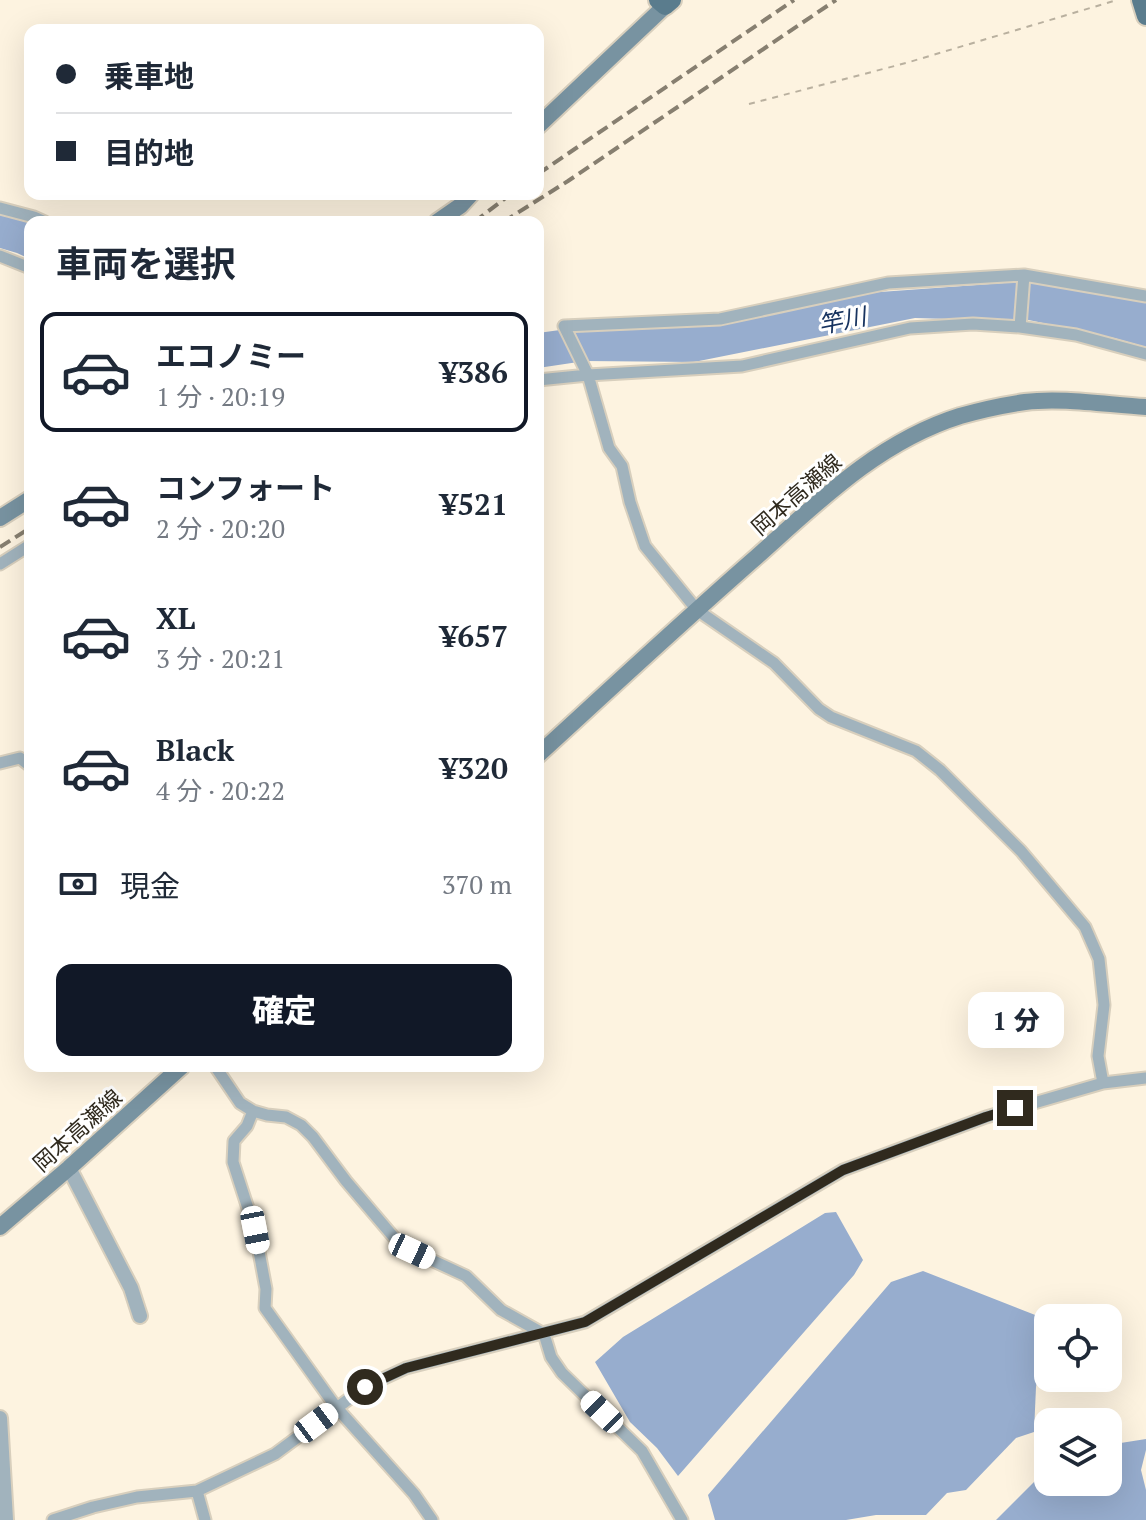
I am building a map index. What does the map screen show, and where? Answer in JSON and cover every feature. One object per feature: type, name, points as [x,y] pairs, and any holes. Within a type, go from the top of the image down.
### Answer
[{"type":"main road","points":[[1141,0],[1146,16]]},
{"type":"main road","points":[[544,120],[665,2]]},
{"type":"main road","points":[[446,216],[466,200]]},
{"type":"main road","name":"岡本高瀬線","points":[[544,750],[859,468],[892,446],[961,416],[1027,402],[1146,407]]},
{"type":"main road","points":[[0,518],[24,503]]},
{"type":"main road","name":"岡本高瀬線","points":[[0,1227],[175,1072]]},
{"type":"street","points":[[0,208],[30,216]]},
{"type":"street","points":[[0,256],[24,266]]},
{"type":"street","points":[[1103,1083],[1098,1056],[1104,1005],[1099,959],[1085,927],[1021,851],[940,770],[916,751],[831,717],[819,709],[774,663],[697,610],[645,546],[622,466],[609,448],[586,371],[564,326],[720,319],[888,283],[1024,277],[1146,296]]},
{"type":"street","points":[[1020,325],[1024,277]]},
{"type":"street","points":[[544,379],[586,371],[742,366],[910,328],[973,324],[1020,325],[1076,335],[1146,354]]},
{"type":"street","points":[[0,564],[24,549]]},
{"type":"street","points":[[0,763],[20,758],[24,761]]},
{"type":"street","points":[[219,1072],[240,1103],[253,1111],[286,1117],[301,1125],[397,1241],[466,1276],[501,1310],[544,1334],[551,1357],[562,1373],[642,1451],[682,1520]]},
{"type":"street","points":[[53,1520],[137,1497],[197,1491],[275,1454],[365,1387],[406,1368],[585,1322],[843,1170],[986,1117],[1103,1083],[1146,1078]]},
{"type":"street","points":[[253,1111],[247,1126],[234,1141],[233,1162],[255,1230],[266,1289],[265,1308],[336,1407],[414,1494],[432,1520]]},
{"type":"street","points":[[69,1168],[131,1288],[140,1316]]},
{"type":"street","points":[[0,1418],[6,1520]]},
{"type":"street","points":[[197,1491],[205,1520]]},
{"type":"path","points":[[749,104],[906,63],[1117,0]]},
{"type":"water","points":[[0,215],[24,221],[24,256],[0,248]]},
{"type":"water","name":"竿川","points":[[1030,281],[1146,301],[1146,347],[1024,319],[915,318],[694,362],[585,361],[544,367],[544,332],[723,324],[866,293]]},
{"type":"water","points":[[836,1212],[863,1260],[854,1275],[678,1476],[657,1448],[630,1422],[595,1362],[623,1337],[825,1213]]},
{"type":"water","points":[[923,1271],[1034,1315],[1034,1432],[1016,1438],[966,1490],[947,1493],[926,1515],[876,1515],[846,1520],[715,1520],[708,1495],[891,1282]]},
{"type":"water","points":[[1146,1439],[1141,1470],[1146,1490],[1146,1520],[996,1520],[1034,1482],[1034,1496],[1122,1496],[1122,1443]]},
{"type":"railway","points":[[544,170],[794,0]]},
{"type":"railway","points":[[544,196],[836,0]]},
{"type":"railway","points":[[482,216],[503,200]]},
{"type":"railway","points":[[513,216],[538,200]]},
{"type":"railway","points":[[0,547],[24,532]]},
{"type":"route","points":[[365,1387],[406,1368],[585,1322],[843,1170],[1015,1108]]}]
